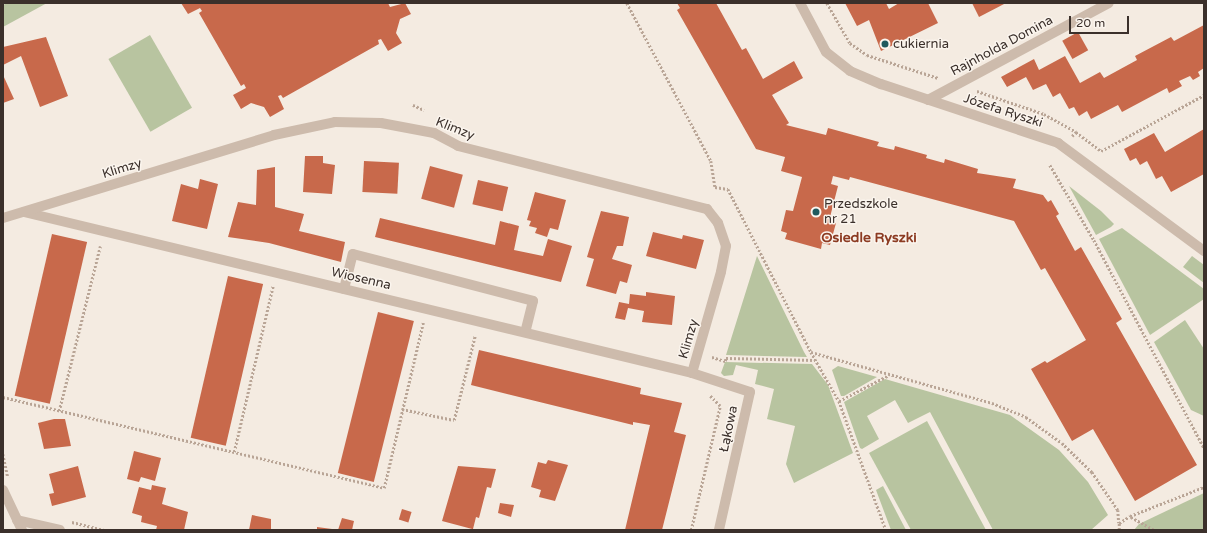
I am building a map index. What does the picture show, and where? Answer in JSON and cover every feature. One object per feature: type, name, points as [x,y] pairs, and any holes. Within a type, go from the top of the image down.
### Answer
[{"type":"street","name":"Józefa Ryszki","points":[[800,3],[826,52],[838,63],[861,76],[1049,140],[1063,147],[1204,251]]},
{"type":"street","name":"Rajnholda Domina","points":[[928,100],[1109,3]]},
{"type":"street","name":"Klimzy","points":[[3,218],[274,135],[335,122],[381,123],[434,133],[465,148],[707,209],[718,223],[726,246],[722,272],[692,373]]},
{"type":"street","name":"Wiosenna","points":[[24,212],[692,373]]},
{"type":"street","points":[[344,289],[353,254],[533,301],[525,332]]},
{"type":"street","name":"Łąkowa","points":[[692,373],[750,392],[720,530]]},
{"type":"street","points":[[6,486],[17,520],[22,530]]},
{"type":"street","points":[[17,520],[60,530]]},
{"type":"path","points":[[627,3],[711,161],[715,186],[728,189],[815,360],[839,401],[886,530]]},
{"type":"path","points":[[1063,147],[1076,132],[1101,151],[1204,95]]},
{"type":"path","points":[[413,105],[424,110]]},
{"type":"path","points":[[1050,165],[1105,260],[1204,448]]},
{"type":"path","points":[[58,411],[102,239]]},
{"type":"path","points":[[234,452],[274,282]]},
{"type":"path","points":[[3,397],[384,488],[424,318]]},
{"type":"path","points":[[402,409],[454,420],[476,331]]},
{"type":"path","points":[[811,352],[992,404],[1026,417],[1062,443],[1092,472],[1118,510],[1119,530]]},
{"type":"path","points":[[698,353],[725,361],[726,358],[815,360]]},
{"type":"path","points":[[839,401],[889,374]]},
{"type":"path","points":[[691,530],[720,406],[705,391]]},
{"type":"path","points":[[3,454],[6,486]]},
{"type":"path","points":[[1119,523],[1130,516],[1204,487]]},
{"type":"path","points":[[1130,516],[1154,530]]},
{"type":"path","points":[[69,521],[105,530]]},
{"type":"green space","points":[[7,3],[47,3],[3,27],[3,5]]},
{"type":"green space","points":[[150,35],[192,108],[150,132],[108,59]]},
{"type":"green space","points":[[1069,186],[1101,211],[1114,224],[1096,235]]},
{"type":"green space","points":[[1122,228],[1204,289],[1204,299],[1150,335],[1099,239]]},
{"type":"green space","points":[[757,256],[804,352],[807,357],[726,355]]},
{"type":"green space","points":[[1192,256],[1204,265],[1204,283],[1183,267]]},
{"type":"green space","points":[[1185,320],[1204,349],[1204,416],[1191,410],[1154,342]]},
{"type":"green space","points":[[725,362],[812,364],[828,385],[853,453],[794,483],[786,464],[795,426],[767,419],[774,389],[755,384],[758,370],[736,365],[733,375],[724,376],[721,373]]},
{"type":"green space","points":[[838,366],[877,377],[844,396],[841,396],[832,370]]},
{"type":"green space","points":[[885,379],[1010,415],[1059,450],[1088,482],[1108,515],[1091,530],[993,530],[930,412],[908,423],[895,400],[867,416],[879,439],[862,449],[860,448],[844,402]]},
{"type":"green space","points":[[927,421],[986,530],[911,530],[869,453]]},
{"type":"green space","points":[[883,486],[906,530],[891,530],[876,490]]},
{"type":"green space","points":[[1204,493],[1204,530],[1134,530],[1139,524]]},
{"type":"building","points":[[181,3],[388,3],[390,7],[405,3],[411,14],[400,19],[396,33],[402,43],[388,51],[381,39],[378,40],[379,44],[283,98],[281,95],[278,96],[284,109],[270,117],[264,107],[251,103],[241,109],[233,95],[246,88],[244,84],[241,86],[199,13],[202,11],[200,8],[188,14]]},
{"type":"building","points":[[677,3],[716,3],[742,50],[746,48],[763,79],[794,61],[803,78],[772,95],[789,123],[786,125],[826,135],[828,128],[879,142],[877,146],[894,150],[895,146],[927,155],[926,158],[944,163],[945,159],[978,169],[977,173],[1016,179],[1013,188],[1043,195],[1048,202],[1051,200],[1059,214],[1056,216],[1075,251],[1081,247],[1122,319],[1116,323],[1197,465],[1135,501],[1093,429],[1072,441],[1031,369],[1045,361],[1047,363],[1086,340],[1045,268],[1041,270],[1014,221],[850,177],[849,180],[833,176],[831,184],[838,186],[829,221],[836,223],[830,245],[822,243],[821,249],[785,239],[787,233],[781,231],[786,210],[793,211],[802,177],[781,171],[785,157],[756,149],[677,10],[680,8]]},
{"type":"building","points":[[845,3],[886,3],[889,9],[899,3],[928,3],[938,23],[881,51],[869,20],[857,26]]},
{"type":"building","points":[[972,3],[1006,3],[979,17]]},
{"type":"building","points":[[1204,25],[1204,68],[1198,72],[1200,76],[1193,80],[1190,76],[1179,81],[1182,86],[1169,93],[1167,88],[1122,112],[1118,105],[1091,119],[1087,111],[1079,116],[1074,107],[1069,109],[1060,93],[1053,97],[1046,84],[1033,90],[1026,77],[1007,87],[1001,77],[1034,59],[1039,70],[1065,56],[1080,83],[1100,72],[1104,78],[1137,60],[1135,56],[1171,37],[1174,41]]},
{"type":"building","points":[[1078,32],[1088,50],[1072,59],[1062,41]]},
{"type":"building","points":[[46,37],[68,96],[40,107],[21,56],[3,65],[3,47]]},
{"type":"building","points":[[3,75],[14,99],[3,103]]},
{"type":"building","points":[[1204,129],[1204,174],[1171,192],[1162,176],[1156,179],[1147,161],[1140,165],[1136,158],[1130,161],[1124,149],[1154,133],[1165,152]]},
{"type":"building","points":[[305,156],[323,156],[323,163],[335,165],[332,194],[303,192]]},
{"type":"building","points":[[364,161],[399,163],[397,194],[362,192]]},
{"type":"building","points":[[430,166],[463,175],[454,208],[421,199]]},
{"type":"building","points":[[275,167],[275,207],[304,214],[299,231],[345,242],[341,262],[269,243],[228,237],[238,202],[256,205],[257,170]]},
{"type":"building","points":[[200,179],[218,184],[207,229],[172,221],[181,184],[198,189]]},
{"type":"building","points":[[478,180],[508,187],[503,211],[472,204]]},
{"type":"building","points":[[535,192],[566,200],[558,230],[550,228],[547,237],[535,233],[537,228],[529,226],[531,221],[527,220]]},
{"type":"building","points":[[601,211],[629,217],[623,246],[617,246],[612,259],[632,265],[627,283],[620,281],[616,294],[586,286],[594,259],[587,257]]},
{"type":"building","points":[[380,218],[495,245],[500,221],[519,226],[514,250],[543,256],[548,239],[572,246],[561,282],[375,237]]},
{"type":"building","points":[[653,232],[682,239],[683,235],[704,240],[696,269],[646,256]]},
{"type":"building","points":[[52,234],[87,242],[50,404],[15,396]]},
{"type":"building","points":[[228,276],[263,284],[226,446],[191,438]]},
{"type":"building","points":[[646,292],[675,296],[672,325],[642,322],[644,311],[628,308],[625,320],[615,318],[619,302],[629,304],[630,294],[646,296]]},
{"type":"building","points":[[378,312],[414,321],[374,482],[338,473]]},
{"type":"building","points":[[479,350],[641,388],[640,394],[682,403],[674,432],[686,435],[662,530],[625,530],[650,425],[633,422],[633,425],[471,385]]},
{"type":"building","points":[[54,419],[65,419],[71,446],[44,449],[38,423]]},
{"type":"building","points":[[134,451],[161,458],[155,481],[141,477],[139,482],[127,479]]},
{"type":"building","points":[[548,460],[568,465],[555,501],[539,497],[541,490],[531,487],[538,462],[546,464]]},
{"type":"building","points":[[78,466],[86,497],[52,506],[49,494],[54,493],[49,474]]},
{"type":"building","points":[[458,466],[496,469],[491,488],[487,487],[479,518],[476,517],[473,529],[476,530],[442,521]]},
{"type":"building","points":[[152,485],[166,488],[162,504],[188,512],[184,530],[156,530],[157,526],[141,522],[142,516],[132,513],[139,487],[151,490]]},
{"type":"building","points":[[500,503],[514,505],[511,517],[498,513]]},
{"type":"building","points":[[402,509],[412,512],[408,522],[399,520]]},
{"type":"building","points":[[252,515],[271,519],[271,530],[249,530]]},
{"type":"building","points":[[342,518],[354,521],[352,530],[338,530]]},
{"type":"building","points":[[317,527],[332,529],[332,530],[317,530]]},
{"type":"place","name":"cukiernia","points":[[885,44]]},
{"type":"place","name":"Przedszkole nr 21","points":[[816,212]]},
{"type":"district","name":"Osiedle Ryszki","points":[[869,238]]}]
